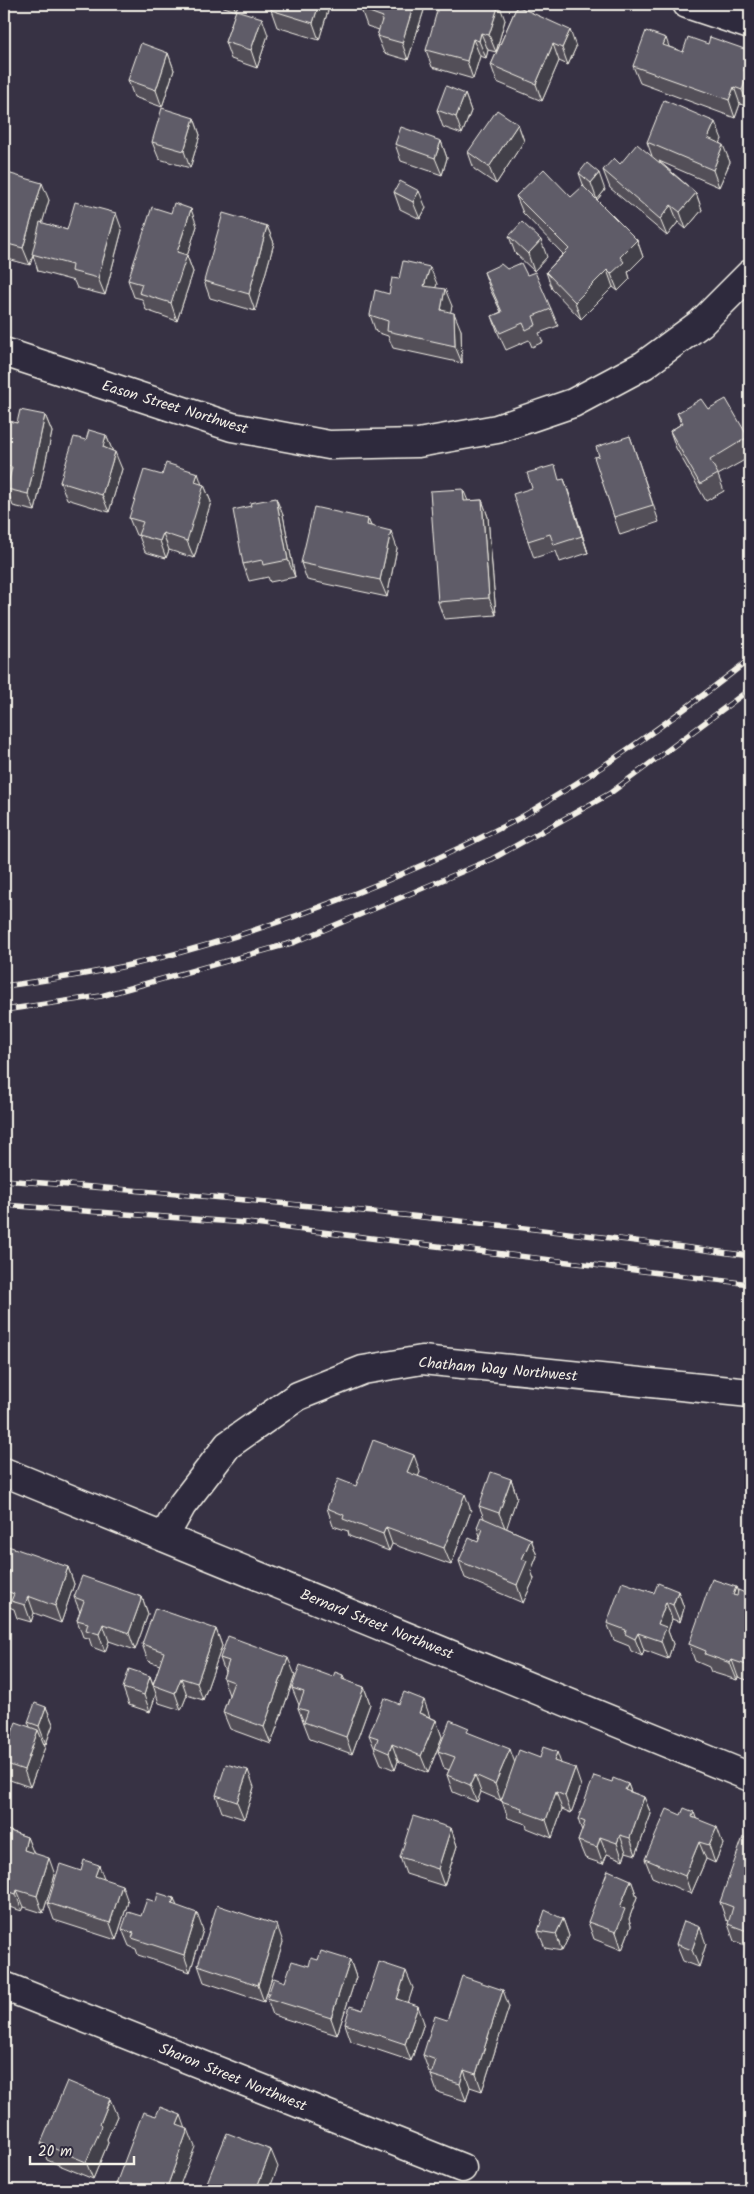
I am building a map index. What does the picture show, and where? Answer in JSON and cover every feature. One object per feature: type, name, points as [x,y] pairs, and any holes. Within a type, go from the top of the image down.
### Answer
[{"type":"street","points":[[687,4],[718,9],[750,25]]},
{"type":"street","name":"Eason Street Northwest","points":[[4,352],[232,427],[329,445],[418,443],[497,429],[573,403],[644,365],[701,323],[750,274]]},
{"type":"street","name":"Chatham Way Northwest","points":[[164,1538],[182,1505],[228,1445],[298,1396],[363,1370],[422,1360],[750,1393]]},
{"type":"street","name":"Bernard Street Northwest","points":[[4,1472],[750,1777]]},
{"type":"street","name":"Sharon Street Northwest","points":[[4,1986],[462,2168]]},
{"type":"building","points":[[273,4],[319,4],[313,23],[271,10]]},
{"type":"building","points":[[362,4],[414,4],[402,43],[377,36],[383,17],[361,9]]},
{"type":"building","points":[[439,4],[499,4],[489,35],[481,33],[479,41],[473,39],[467,61],[426,50]]},
{"type":"building","points":[[517,6],[570,30],[562,48],[553,44],[536,84],[491,65]]},
{"type":"building","points":[[236,10],[262,18],[251,50],[225,42]]},
{"type":"building","points":[[646,31],[666,38],[663,45],[683,52],[688,37],[708,44],[710,37],[750,51],[744,71],[749,72],[742,90],[734,87],[729,100],[633,66]]},
{"type":"building","points":[[141,43],[168,53],[156,90],[128,80]]},
{"type":"building","points":[[446,86],[465,94],[456,117],[437,110]]},
{"type":"building","points":[[664,100],[715,122],[708,138],[723,145],[713,170],[647,142]]},
{"type":"building","points":[[162,108],[194,118],[184,151],[152,142]]},
{"type":"building","points":[[497,110],[518,124],[489,167],[468,152]]},
{"type":"building","points":[[401,127],[441,141],[435,158],[395,144]]},
{"type":"building","points":[[637,144],[696,193],[680,212],[671,205],[660,219],[603,170],[614,158],[620,164]]},
{"type":"building","points":[[587,163],[599,173],[591,183],[579,173]]},
{"type":"building","points":[[544,169],[571,197],[583,186],[637,240],[620,257],[624,262],[611,274],[607,270],[575,302],[546,272],[569,249],[516,196]]},
{"type":"building","points":[[4,172],[42,183],[23,248],[4,243]]},
{"type":"building","points":[[400,181],[419,191],[413,202],[394,192]]},
{"type":"building","points":[[75,202],[116,213],[98,278],[71,271],[72,265],[32,254],[40,222],[67,230]]},
{"type":"building","points":[[174,203],[191,209],[177,252],[187,255],[171,303],[139,293],[142,284],[128,280],[152,207],[171,213]]},
{"type":"building","points":[[223,213],[267,226],[249,294],[204,281]]},
{"type":"building","points":[[522,222],[541,240],[528,254],[509,236]]},
{"type":"building","points":[[403,261],[430,267],[424,286],[445,289],[441,310],[454,313],[455,346],[387,331],[388,321],[370,315],[375,290],[389,294],[392,278],[399,279]]},
{"type":"building","points":[[521,263],[527,275],[535,272],[551,309],[533,316],[536,325],[526,330],[523,323],[500,333],[492,316],[502,312],[484,272],[501,264],[507,269]]},
{"type":"building","points":[[701,399],[708,409],[726,399],[748,437],[710,460],[718,474],[700,484],[670,431],[683,423],[677,413]]},
{"type":"building","points":[[20,410],[45,415],[28,494],[7,489],[12,467],[4,465],[4,420],[17,423]]},
{"type":"building","points":[[89,430],[106,435],[103,447],[115,452],[102,495],[60,482],[74,437],[86,440]]},
{"type":"building","points":[[630,436],[653,505],[614,517],[594,457],[599,456],[596,447]]},
{"type":"building","points":[[166,463],[198,473],[195,482],[204,485],[187,541],[163,533],[160,541],[138,535],[143,522],[129,518],[144,470],[162,475]]},
{"type":"building","points":[[555,465],[559,480],[564,479],[582,536],[554,545],[550,534],[528,541],[513,494],[532,488],[527,473]]},
{"type":"building","points":[[463,489],[464,501],[482,500],[489,598],[438,602],[430,491]]},
{"type":"building","points":[[276,498],[288,560],[263,565],[262,560],[243,564],[233,510],[251,506],[250,503]]},
{"type":"building","points":[[314,507],[368,519],[367,525],[391,531],[380,580],[301,563]]},
{"type":"building","points":[[373,1440],[414,1455],[407,1472],[465,1494],[444,1548],[386,1527],[383,1534],[343,1519],[344,1515],[327,1508],[338,1479],[356,1486]]},
{"type":"building","points":[[491,1472],[511,1479],[499,1513],[479,1506]]},
{"type":"building","points":[[481,1517],[531,1539],[522,1559],[527,1561],[517,1585],[459,1561],[469,1538],[478,1542],[483,1529],[477,1527]]},
{"type":"building","points":[[8,1546],[68,1567],[55,1606],[28,1596],[25,1605],[11,1601],[14,1594],[4,1590],[10,1571],[4,1569],[4,1558]]},
{"type":"building","points":[[82,1576],[142,1597],[129,1633],[103,1624],[99,1634],[86,1630],[88,1623],[77,1620],[84,1601],[74,1597]]},
{"type":"building","points":[[712,1579],[736,1587],[733,1595],[737,1596],[738,1590],[750,1595],[749,1666],[732,1660],[730,1663],[705,1654],[706,1651],[689,1644]]},
{"type":"building","points":[[622,1582],[654,1593],[658,1583],[678,1591],[673,1605],[666,1602],[658,1624],[666,1627],[661,1641],[638,1633],[635,1639],[625,1634],[626,1630],[607,1623]]},
{"type":"building","points":[[155,1608],[216,1629],[197,1683],[181,1678],[175,1693],[153,1685],[164,1652],[142,1644]]},
{"type":"building","points":[[228,1636],[288,1658],[264,1727],[223,1712],[234,1682],[223,1678],[229,1661],[220,1658]]},
{"type":"building","points":[[300,1665],[333,1677],[335,1672],[343,1675],[342,1679],[364,1687],[346,1737],[304,1722],[308,1711],[298,1708],[304,1692],[292,1688]]},
{"type":"building","points":[[129,1669],[150,1676],[144,1695],[123,1688]]},
{"type":"building","points":[[404,1692],[424,1700],[419,1713],[436,1720],[421,1756],[392,1744],[389,1753],[375,1747],[378,1738],[369,1735],[384,1698],[399,1704]]},
{"type":"building","points":[[35,1703],[46,1707],[39,1726],[28,1722]]},
{"type":"building","points":[[450,1720],[469,1728],[467,1732],[510,1749],[495,1784],[475,1775],[470,1785],[447,1775],[455,1757],[438,1751]]},
{"type":"building","points":[[16,1722],[38,1730],[24,1770],[4,1763],[4,1754]]},
{"type":"building","points":[[543,1747],[557,1752],[554,1761],[575,1768],[565,1796],[556,1792],[546,1820],[521,1811],[522,1808],[501,1801],[519,1750],[540,1758]]},
{"type":"building","points":[[226,1764],[248,1770],[237,1802],[216,1795]]},
{"type":"building","points":[[594,1776],[612,1782],[613,1778],[628,1784],[625,1790],[644,1797],[630,1838],[620,1835],[617,1843],[600,1837],[597,1847],[578,1841],[585,1822],[578,1819]]},
{"type":"building","points":[[684,1808],[694,1812],[692,1817],[717,1827],[709,1845],[699,1842],[685,1876],[645,1859],[667,1809],[681,1815]]},
{"type":"building","points":[[413,1816],[451,1828],[438,1869],[400,1857]]},
{"type":"building","points":[[4,1829],[27,1837],[24,1850],[49,1858],[37,1896],[17,1890],[16,1894],[4,1890]]},
{"type":"building","points":[[743,1837],[750,1840],[750,1922],[747,1931],[728,1924],[733,1907],[720,1902]]},
{"type":"building","points":[[84,1860],[99,1865],[95,1876],[122,1885],[110,1923],[48,1903],[60,1864],[81,1871]]},
{"type":"building","points":[[608,1870],[631,1880],[620,1907],[625,1909],[616,1932],[588,1922]]},
{"type":"building","points":[[158,1893],[174,1898],[172,1904],[197,1913],[184,1955],[132,1938],[134,1933],[122,1929],[128,1912],[141,1916],[147,1899],[156,1902]]},
{"type":"building","points":[[217,1905],[277,1925],[258,1985],[198,1965]]},
{"type":"building","points":[[545,1910],[563,1919],[556,1934],[538,1931]]},
{"type":"building","points":[[684,1921],[700,1927],[692,1950],[676,1944]]},
{"type":"building","points":[[321,1951],[350,1960],[331,2018],[267,1998],[274,1978],[285,1982],[292,1961],[309,1966],[311,1958],[318,1960]]},
{"type":"building","points":[[379,1962],[406,1971],[397,1999],[418,2006],[405,2044],[345,2024],[350,2006],[363,2010]]},
{"type":"building","points":[[462,1976],[503,1990],[476,2074],[464,2070],[460,2084],[431,2075],[436,2060],[423,2055],[435,2016],[447,2020]]},
{"type":"building","points":[[67,2081],[110,2099],[100,2124],[102,2126],[86,2162],[41,2143]]},
{"type":"building","points":[[160,2107],[181,2115],[177,2125],[188,2129],[166,2190],[114,2189],[143,2112],[156,2116]]},
{"type":"building","points":[[227,2133],[271,2150],[256,2190],[204,2190]]},
{"type":"railway","points":[[4,986],[117,968],[201,947],[293,917],[428,863],[514,821],[588,776],[659,728],[750,659]]},
{"type":"railway","points":[[4,1010],[101,996],[295,942],[492,859],[609,794],[750,689]]},
{"type":"railway","points":[[4,1180],[378,1212],[564,1232],[750,1256]]},
{"type":"railway","points":[[4,1205],[247,1223],[750,1284]]}]
